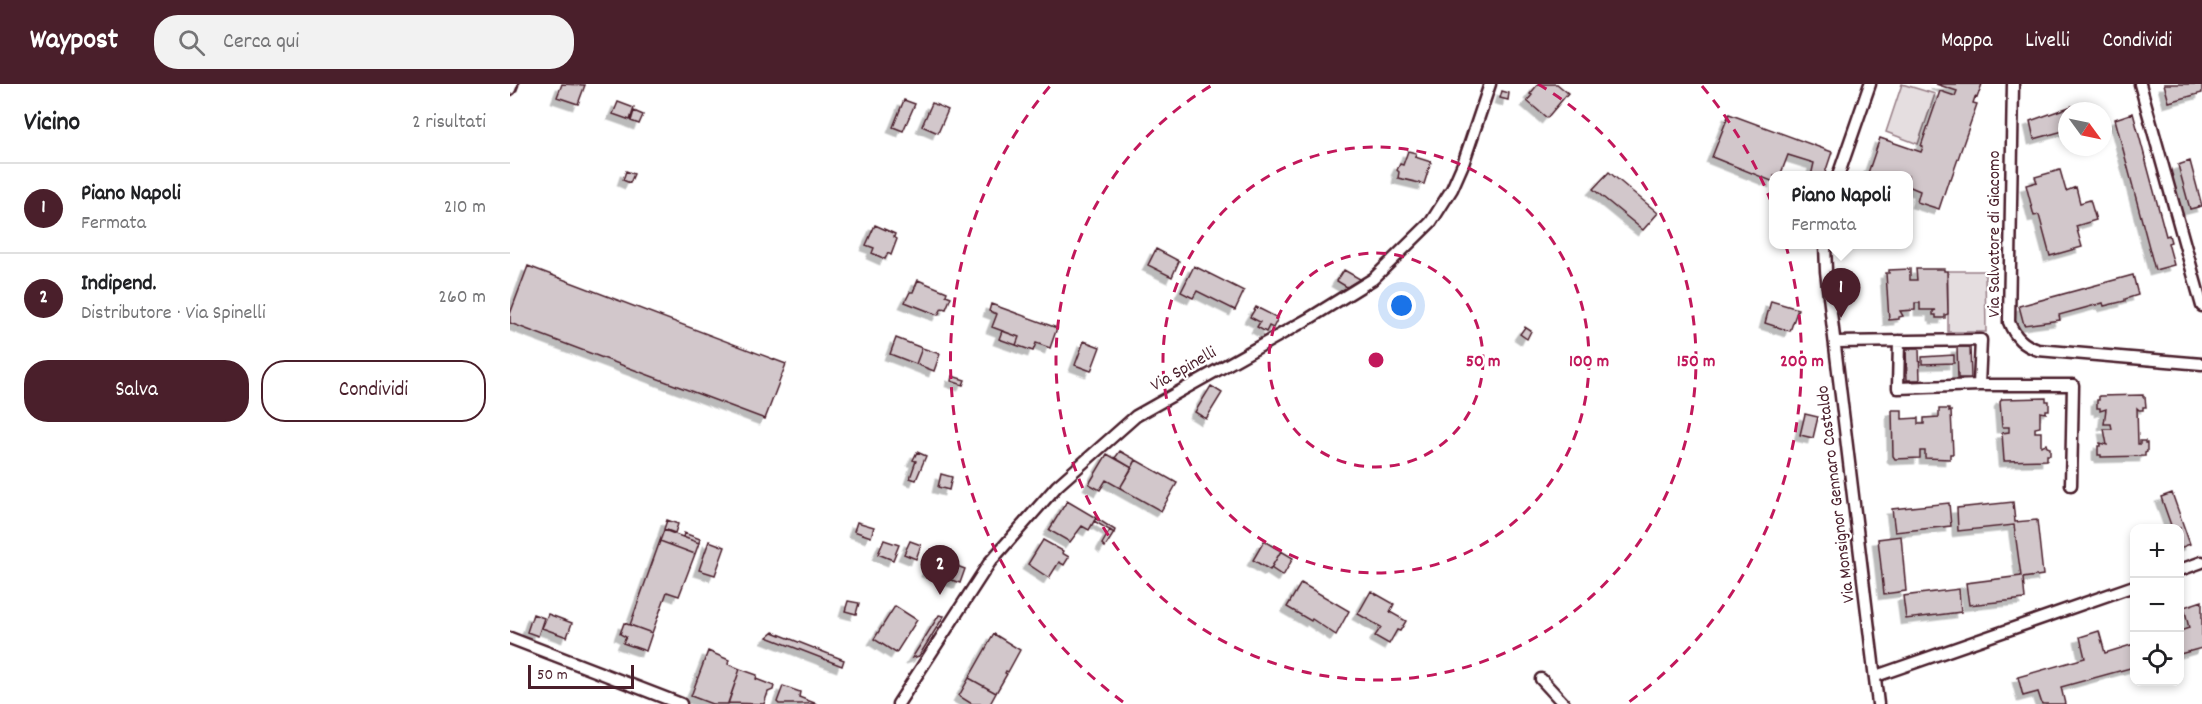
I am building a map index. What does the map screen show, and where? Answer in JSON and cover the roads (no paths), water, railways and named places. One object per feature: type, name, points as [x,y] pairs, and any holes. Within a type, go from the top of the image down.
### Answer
[{"type":"street","points":[[510,89],[512,84]]},
{"type":"street","name":"Via Spinelli","points":[[897,704],[990,562],[1056,486],[1136,416],[1310,318],[1373,279],[1431,222],[1452,189],[1463,164],[1490,84]]},
{"type":"street","points":[[1840,171],[1870,84]]},
{"type":"street","name":"Via Salvatore di Giacomo","points":[[2013,84],[2009,322],[2016,336],[2026,345],[2038,350],[2202,364]]},
{"type":"street","points":[[2140,84],[2202,306]]},
{"type":"street","name":"Via Monsignor Gennaro Castaldo","points":[[1826,249],[1826,271],[1878,704]]},
{"type":"street","points":[[1836,342],[1981,340],[1980,385]]},
{"type":"street","points":[[1899,341],[1898,388],[2073,385],[2071,485]]},
{"type":"street","points":[[2184,569],[2202,562]]},
{"type":"street","points":[[1876,675],[2130,586]]},
{"type":"street","points":[[510,638],[681,704]]},
{"type":"street","points":[[1541,679],[1564,704]]},
{"type":"place","name":"Piano Napoli","points":[[1841,318]]},
{"type":"place","name":"Indipend.","points":[[940,595]]}]
